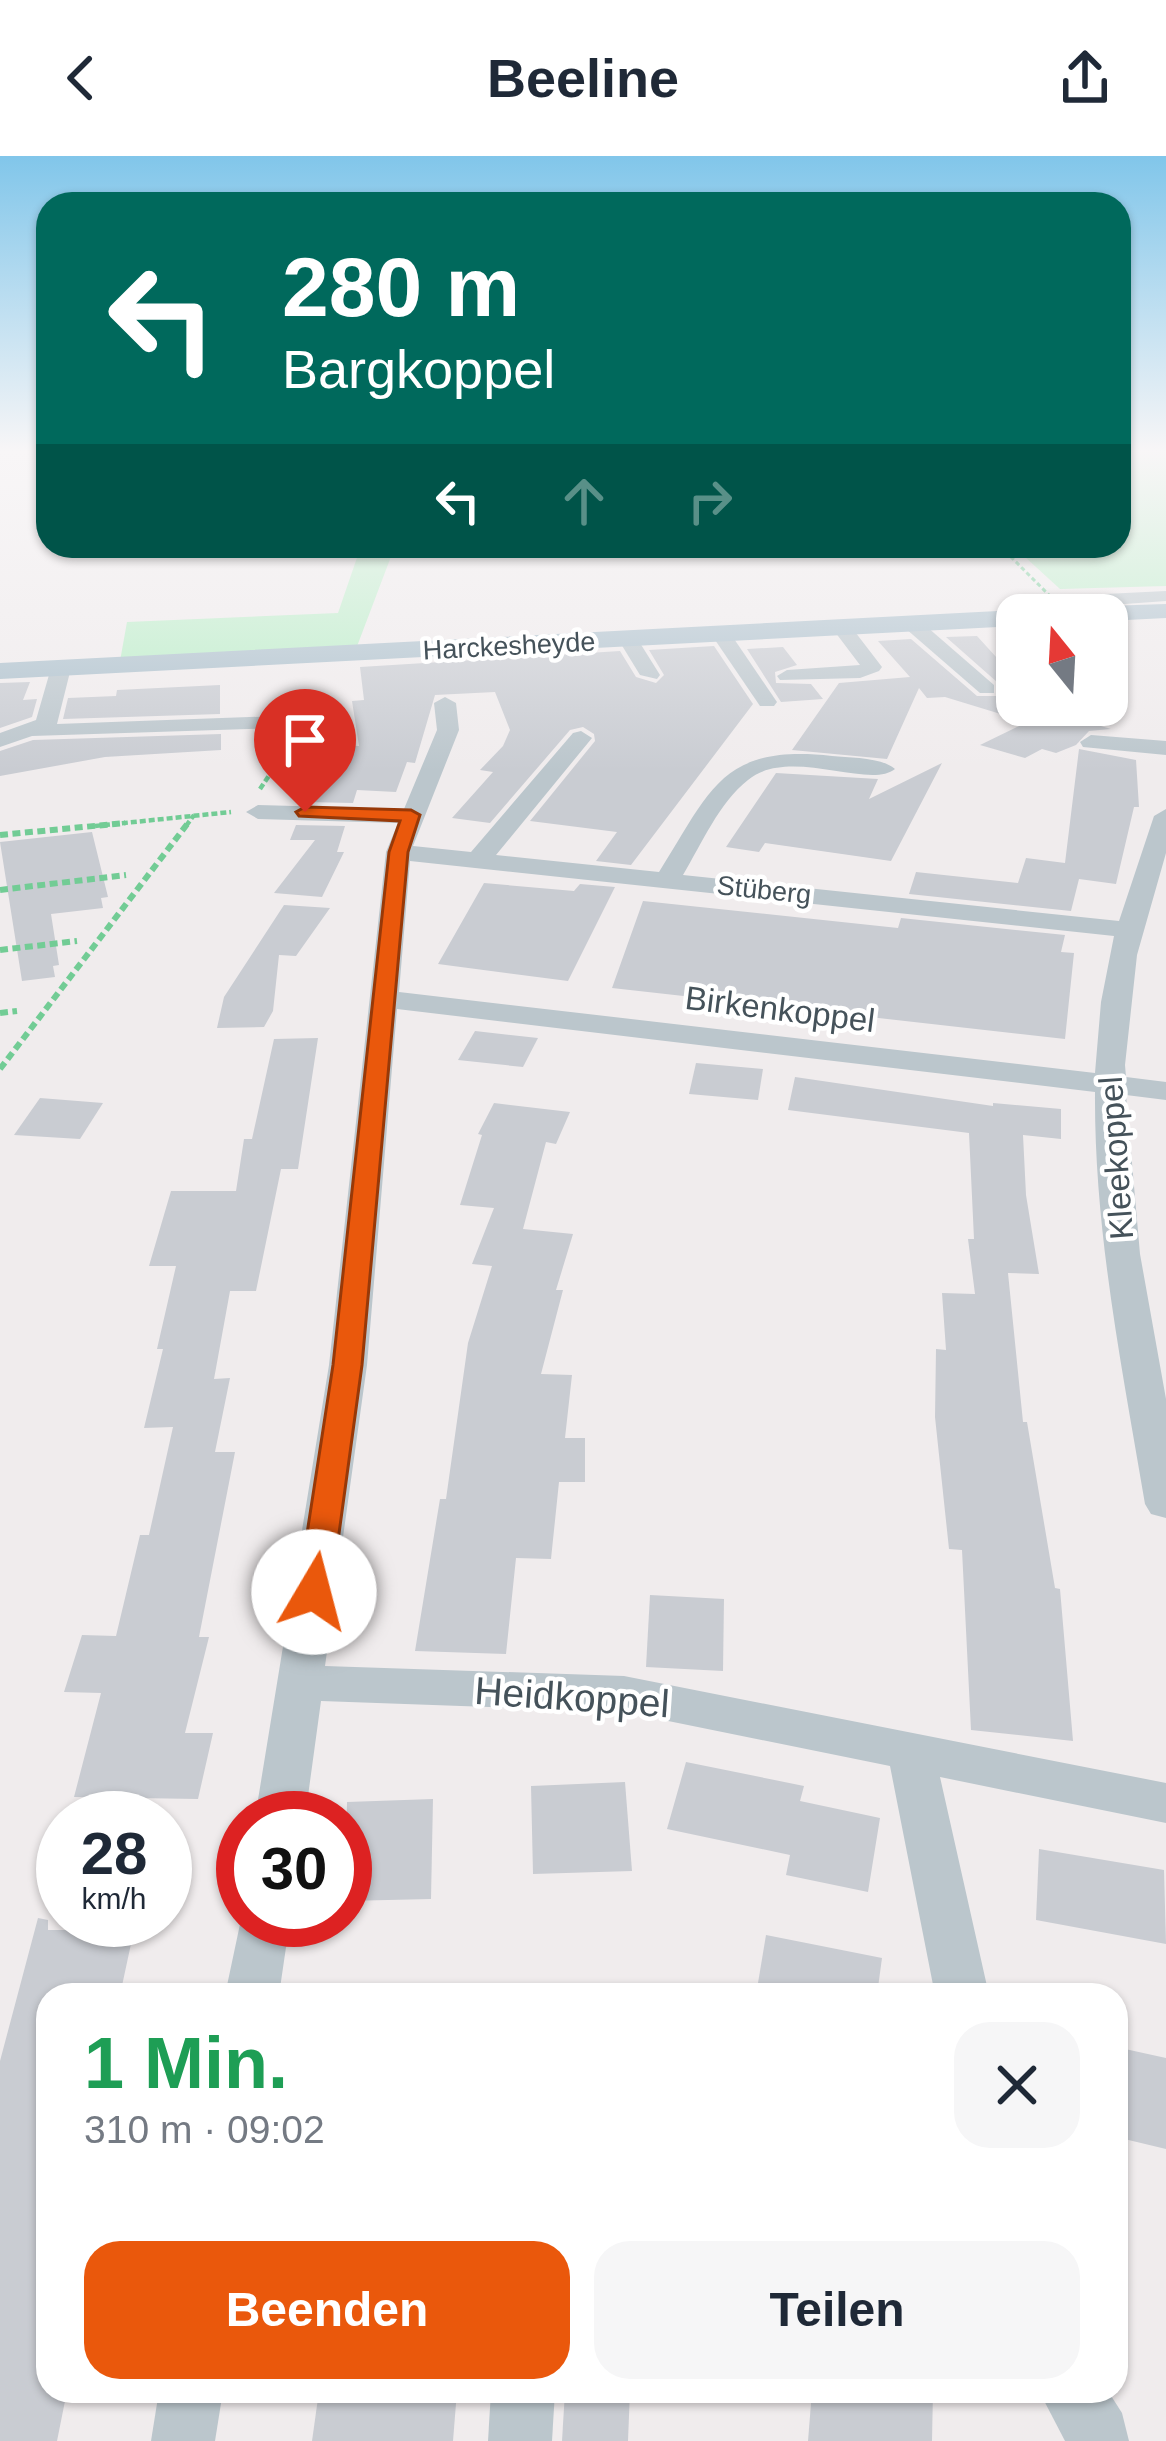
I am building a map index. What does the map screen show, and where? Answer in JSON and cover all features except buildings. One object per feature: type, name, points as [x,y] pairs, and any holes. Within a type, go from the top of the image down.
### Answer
[{"type":"main road","points":[[1128,613],[1166,611]]},
{"type":"main road","name":"Harckesheyde","points":[[0,671],[996,619]]},
{"type":"street","points":[[1128,599],[1166,596]]},
{"type":"street","points":[[912,624],[987,689]]},
{"type":"street","points":[[788,676],[860,672],[872,667],[842,628]]},
{"type":"street","points":[[721,634],[766,703]]},
{"type":"street","points":[[628,639],[650,675]]},
{"type":"street","points":[[37,731],[46,724],[61,668]]},
{"type":"street","points":[[284,1791],[348,1365],[398,852],[448,730],[445,704]]},
{"type":"street","points":[[0,740],[37,731],[306,721]]},
{"type":"street","points":[[479,859],[581,738]]},
{"type":"street","points":[[1091,742],[1166,748]]},
{"type":"street","points":[[668,880],[729,788],[751,767],[802,761],[884,769]]},
{"type":"street","points":[[258,812],[411,815]]},
{"type":"street","name":"Kleekoppel","points":[[1166,816],[1145,909],[1115,997],[1108,1084],[1114,1208],[1166,1504]]},
{"type":"street","name":"Stüberg","points":[[398,852],[668,880],[1145,909]]},
{"type":"street","name":"Birkenkoppel","points":[[386,998],[1166,1091]]},
{"type":"street","name":"Heidkoppel","points":[[301,1683],[625,1694],[1166,1803]]},
{"type":"street","points":[[911,1751],[959,1983]]},
{"type":"street","points":[[254,1983],[260,1947]]},
{"type":"street","points":[[183,2441],[189,2403]]},
{"type":"street","points":[[520,2441],[523,2403]]},
{"type":"path","points":[[1013,558],[1050,594]]},
{"type":"path","points":[[0,835],[194,814],[258,812]]},
{"type":"path","points":[[0,1069],[194,814]]},
{"type":"path","points":[[0,890],[126,875]]},
{"type":"path","points":[[0,950],[77,941]]},
{"type":"path","points":[[0,1013],[17,1011]]},
{"type":"green space","points":[[357,558],[390,558],[356,649],[120,661],[127,622],[338,613]]},
{"type":"green space","points":[[1026,558],[1166,558],[1166,586],[1060,589]]},
{"type":"route","points":[[305,812],[411,815],[398,852],[348,1365],[314,1592]]}]
